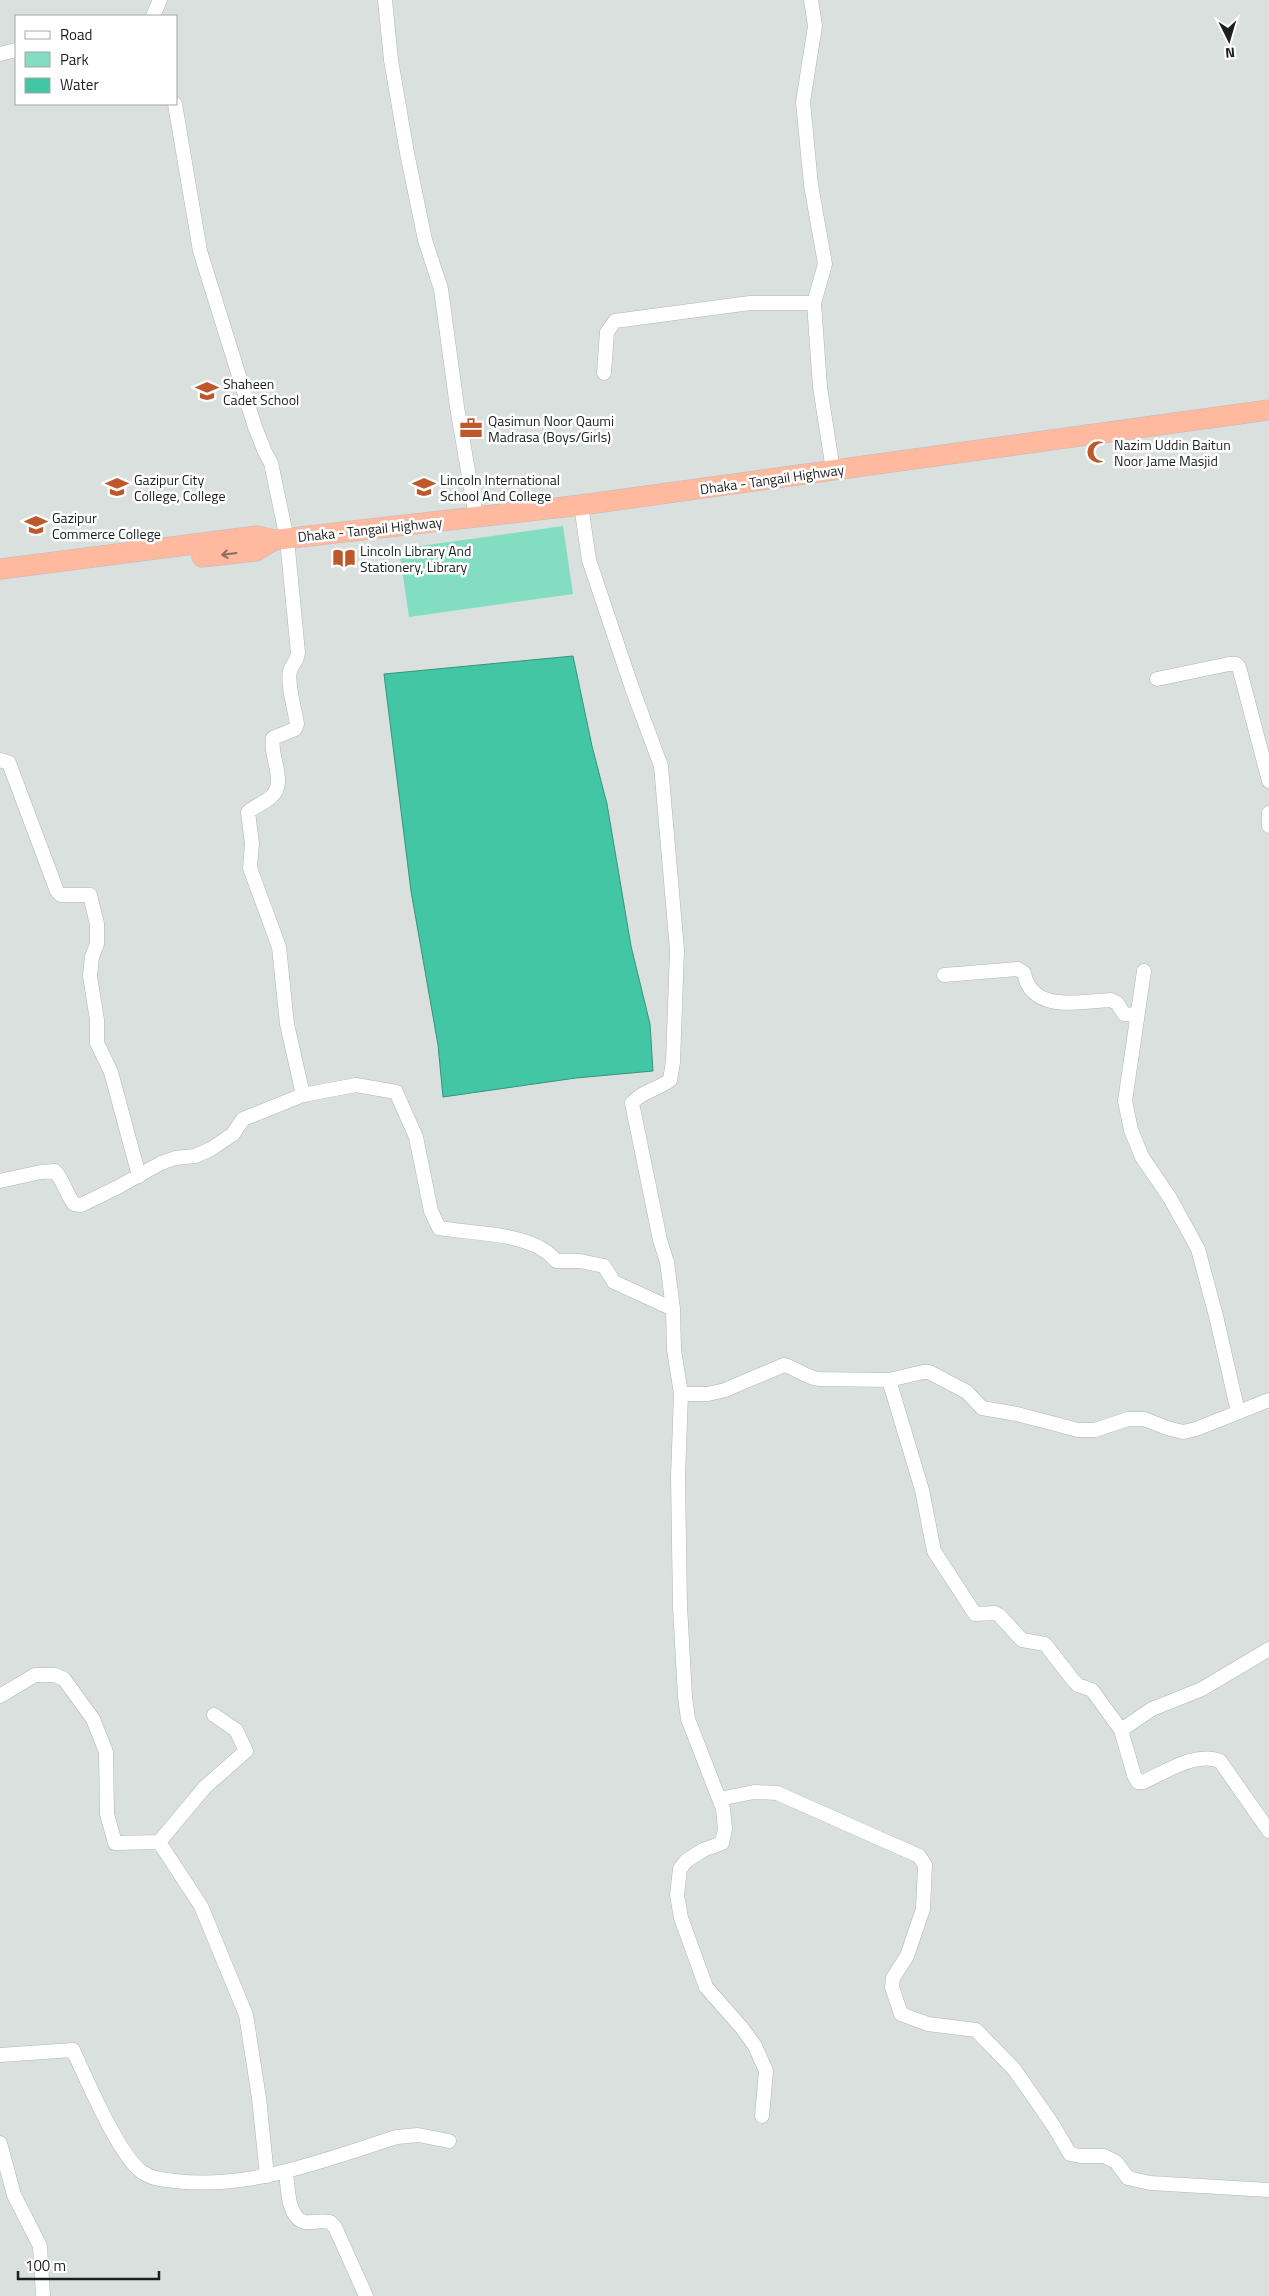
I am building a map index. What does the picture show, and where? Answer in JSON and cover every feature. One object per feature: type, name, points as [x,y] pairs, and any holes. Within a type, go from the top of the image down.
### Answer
[{"type":"highway","name":"Dhaka - Tangail Highway","points":[[0,569],[257,536],[281,539],[581,505],[1269,410]]},
{"type":"highway","name":"Dhaka - Tangail Highway","points":[[0,581],[256,551],[281,539]]},
{"type":"street","points":[[153,15],[160,0]]},
{"type":"street","points":[[385,0],[391,60],[407,153],[425,240],[441,289],[457,407],[476,517]]},
{"type":"street","points":[[811,0],[815,26],[803,102],[811,185],[825,264],[814,303],[820,387],[833,470]]},
{"type":"street","points":[[0,54],[15,50]]},
{"type":"street","points":[[175,105],[200,251],[255,426],[264,452],[271,462],[298,653],[297,662],[291,668],[290,678],[297,724],[295,729],[273,738],[272,754],[278,782],[277,790],[272,797],[248,812],[252,844],[250,868],[279,947],[287,1024],[303,1095]]},
{"type":"street","points":[[604,373],[607,332],[615,321],[750,303],[814,303]]},
{"type":"street","points":[[581,505],[589,560],[632,688],[661,766],[677,950],[673,1062],[670,1080],[661,1086],[639,1094],[632,1103],[660,1240],[667,1262],[673,1309],[674,1350],[681,1394],[678,1486],[684,1697],[688,1719],[723,1809],[725,1829],[722,1843],[703,1850],[686,1861],[680,1869],[677,1895],[681,1918],[706,1987],[742,2028],[754,2046],[766,2071],[762,2116]]},
{"type":"street","points":[[1157,679],[1236,664],[1239,667],[1269,781]]},
{"type":"street","points":[[0,760],[9,763],[57,891],[62,895],[90,895],[93,900],[97,924],[97,944],[92,958],[90,976],[97,1020],[97,1043],[111,1072],[139,1176]]},
{"type":"street","points":[[1269,814],[1269,826]]},
{"type":"street","points":[[944,975],[1018,969],[1024,973],[1028,987],[1032,992],[1048,999],[1066,1004],[1111,1000],[1116,1003],[1124,1014],[1137,1015]]},
{"type":"street","points":[[1144,971],[1125,1101],[1130,1130],[1142,1157],[1170,1198],[1198,1249],[1216,1316],[1238,1412]]},
{"type":"street","points":[[0,1181],[41,1172],[55,1171],[62,1179],[68,1196],[74,1204],[81,1205],[139,1176],[161,1162],[175,1158],[196,1156],[211,1149],[233,1134],[243,1119],[303,1095],[356,1085],[396,1092],[416,1137],[431,1211],[439,1228],[530,1242],[550,1253],[556,1261],[586,1262],[604,1266],[614,1282],[673,1309]]},
{"type":"street","points":[[681,1394],[708,1394],[725,1390],[784,1364],[795,1367],[811,1379],[889,1380],[929,1372],[967,1392],[982,1408],[1086,1431],[1128,1419],[1144,1419],[1183,1432],[1196,1429],[1269,1400]]},
{"type":"street","points":[[889,1380],[922,1490],[934,1552],[971,1610],[975,1614],[995,1614],[1000,1616],[1022,1640],[1045,1644],[1078,1685],[1092,1690],[1121,1730],[1134,1775],[1138,1782],[1143,1782],[1194,1760],[1210,1757],[1220,1761],[1269,1831]]},
{"type":"street","points":[[1121,1730],[1152,1709],[1202,1689],[1269,1649]]},
{"type":"street","points":[[0,1696],[35,1675],[55,1675],[64,1679],[93,1719],[106,1752],[107,1814],[115,1843],[159,1842],[205,1787],[246,1751],[236,1730],[214,1715]]},
{"type":"street","points":[[719,1799],[754,1792],[777,1793],[919,1856],[925,1865],[923,1909],[907,1956],[893,1978],[892,1987],[901,2014],[928,2024],[976,2030],[1014,2069],[1054,2125],[1070,2154],[1104,2156],[1116,2162],[1128,2178],[1150,2183],[1269,2190]]},
{"type":"street","points":[[159,1842],[201,1906],[246,2015],[259,2098],[267,2176]]},
{"type":"street","points":[[0,2055],[73,2050],[110,2126],[128,2156],[142,2172],[157,2179],[201,2184],[267,2176],[286,2172],[397,2137],[418,2135],[449,2141]]},
{"type":"street","points":[[0,2143],[14,2195],[40,2246],[44,2296]]},
{"type":"street","points":[[286,2172],[291,2206],[295,2216],[302,2221],[330,2222],[335,2227],[366,2296]]},
{"type":"green space","points":[[563,526],[573,594],[409,617],[399,549]]},
{"type":"water","points":[[573,656],[592,746],[607,804],[631,946],[650,1024],[653,1071],[576,1078],[443,1097],[438,1045],[411,891],[384,674]]},
{"type":"place","name":"Shaheen Cadet School","points":[[207,391]]},
{"type":"place","name":"Qasimun Noor Qaumi Madrasa (Boys/Girls)","points":[[471,428]]},
{"type":"place","name":"Nazim Uddin Baitun Noor Jame Masjid","points":[[1098,452]]},
{"type":"place","name":"Gazipur City College, College","points":[[117,487]]},
{"type":"place","name":"Lincoln International School And College","points":[[424,487]]},
{"type":"place","name":"Gazipur Commerce College","points":[[36,525]]},
{"type":"place","name":"Lincoln Library And Stationery, Library","points":[[344,558]]}]
